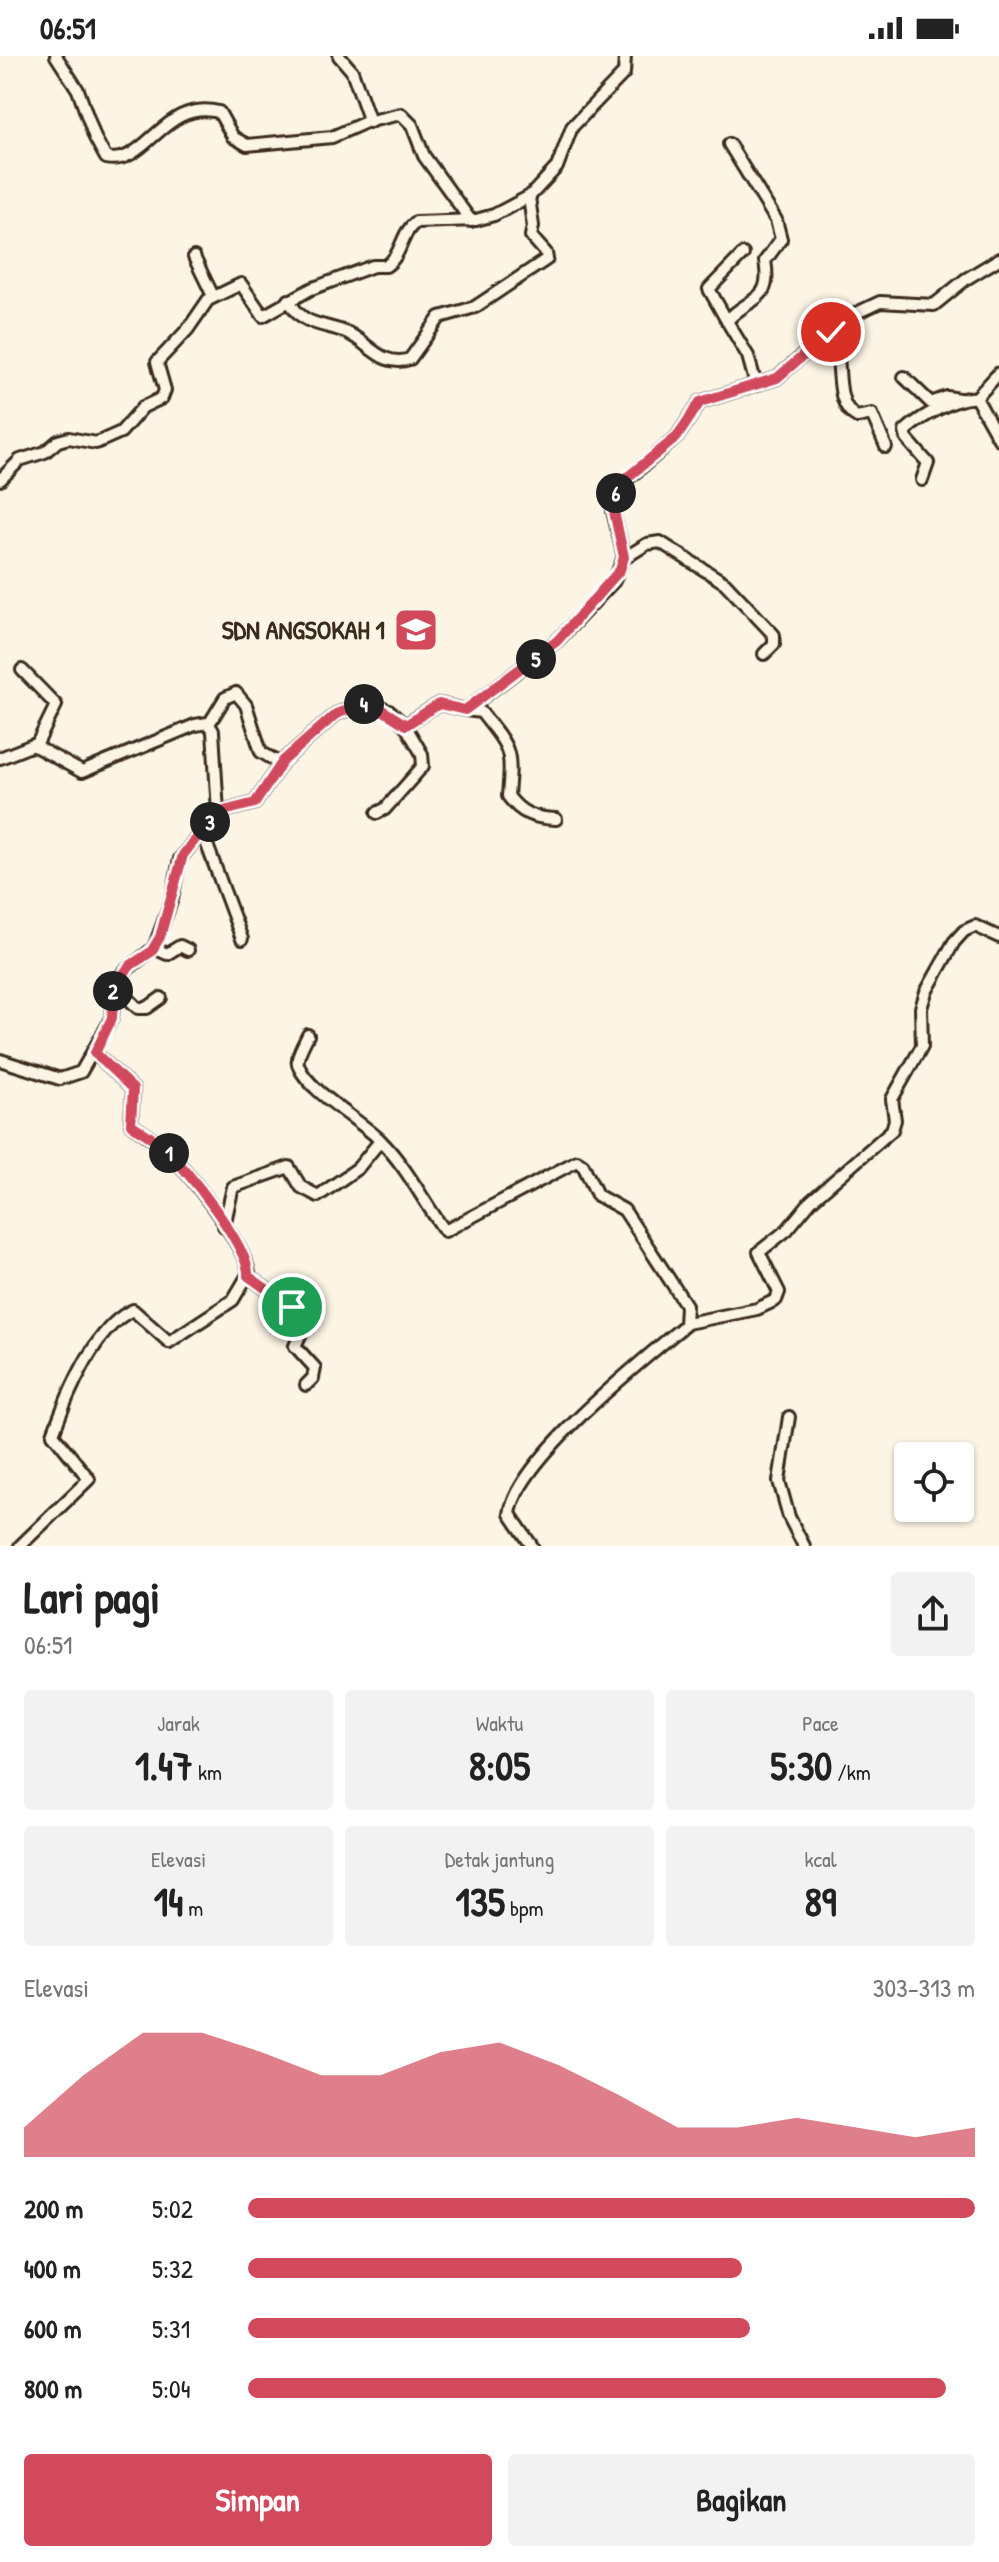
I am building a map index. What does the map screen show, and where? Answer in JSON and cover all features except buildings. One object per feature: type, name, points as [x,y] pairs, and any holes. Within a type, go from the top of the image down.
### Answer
[{"type":"street","points":[[56,56],[78,90],[103,154],[111,160],[145,146],[166,122],[201,111],[219,112],[233,137],[247,145],[332,137],[401,114],[406,116],[420,149],[471,221]]},
{"type":"street","points":[[339,56],[352,71],[370,122]]},
{"type":"street","points":[[0,480],[20,460],[45,452],[58,441],[69,438],[96,443],[121,432],[143,407],[162,398],[165,390],[157,362],[213,296],[241,284],[262,316],[289,300],[373,266],[386,266],[397,256],[403,236],[416,222],[450,218],[471,221],[494,215],[529,197],[557,167],[572,127],[624,73],[625,56]]},
{"type":"street","points":[[727,321],[759,295],[769,275],[765,261],[781,242],[776,220],[729,144]]},
{"type":"street","points":[[289,300],[308,322],[346,332],[378,356],[400,362],[410,359],[440,317],[475,307],[547,259],[546,253],[531,236],[533,226],[529,197]]},
{"type":"street","points":[[743,254],[709,289],[748,356],[756,385]]},
{"type":"street","points":[[194,257],[213,296]]},
{"type":"street","points":[[623,559],[613,507],[619,484],[677,437],[700,402],[756,385],[792,369],[853,314],[884,301],[934,305],[966,279],[999,259]]},
{"type":"street","points":[[831,332],[839,351],[840,378],[849,411],[857,417],[870,413],[886,447]]},
{"type":"street","points":[[904,377],[931,403],[947,397],[976,398],[999,373]]},
{"type":"street","points":[[976,398],[999,439]]},
{"type":"street","points":[[922,480],[928,463],[907,439],[905,431],[928,412],[940,411],[959,399]]},
{"type":"street","points":[[466,710],[557,641],[611,585],[623,559],[647,544],[660,542],[718,578],[774,635],[774,644],[764,654]]},
{"type":"street","points":[[22,670],[56,703],[36,746]]},
{"type":"street","points":[[0,1060],[65,1079],[81,1072],[95,1053],[112,1018],[114,985],[124,972],[154,948],[167,914],[180,859],[218,812],[209,724],[225,698],[236,693],[246,705],[261,752],[281,764]]},
{"type":"street","points":[[405,725],[439,704],[481,712],[508,751],[512,770],[508,796],[531,816],[556,819]]},
{"type":"street","points":[[218,812],[253,805],[281,764],[325,721],[360,705],[383,708],[405,725],[422,754],[423,766],[385,809],[377,813]]},
{"type":"street","points":[[0,758],[27,746],[36,746],[82,772],[195,725],[209,724]]},
{"type":"street","points":[[203,834],[242,939]]},
{"type":"street","points":[[526,1544],[510,1514],[521,1487],[570,1426],[687,1323],[757,1309],[776,1300],[779,1292],[759,1252],[787,1230],[811,1201],[892,1130],[895,1120],[892,1099],[922,1043],[921,1004],[954,942],[964,931],[975,926],[999,937]]},
{"type":"street","points":[[154,948],[167,954],[180,946],[188,950]]},
{"type":"street","points":[[114,985],[139,1008],[147,1008],[161,998]]},
{"type":"street","points":[[308,1035],[298,1064],[322,1094],[380,1141],[428,1200],[445,1231],[573,1161],[580,1162],[597,1195],[624,1210],[686,1305],[687,1323]]},
{"type":"street","points":[[95,1053],[133,1089],[131,1124],[163,1147],[224,1226],[243,1254],[248,1276],[295,1312],[303,1329],[295,1346],[308,1357],[316,1372],[306,1385]]},
{"type":"street","points":[[224,1226],[233,1187],[289,1167],[301,1187],[318,1196],[358,1168],[380,1141]]},
{"type":"street","points":[[20,1546],[89,1479],[53,1434],[76,1376],[95,1348],[124,1314],[133,1310],[169,1342],[233,1300],[248,1276]]},
{"type":"street","points":[[789,1417],[779,1481],[789,1517],[804,1546]]},
{"type":"place","name":"SDN ANGSOKAH 1","points":[[416,630]]},
{"type":"route","points":[[292,1307],[248,1276],[243,1254],[184,1171],[163,1147],[128,1120],[134,1100],[133,1089],[95,1053],[114,1013],[114,985],[131,965],[151,952],[160,937],[180,859],[203,834],[216,813],[242,809],[255,803],[283,761],[336,714],[360,705],[376,706],[386,709],[406,725],[439,704],[465,710],[543,654],[614,581],[620,570],[624,557],[613,507],[619,484],[677,437],[700,402],[777,378],[792,369],[831,332]]}]
